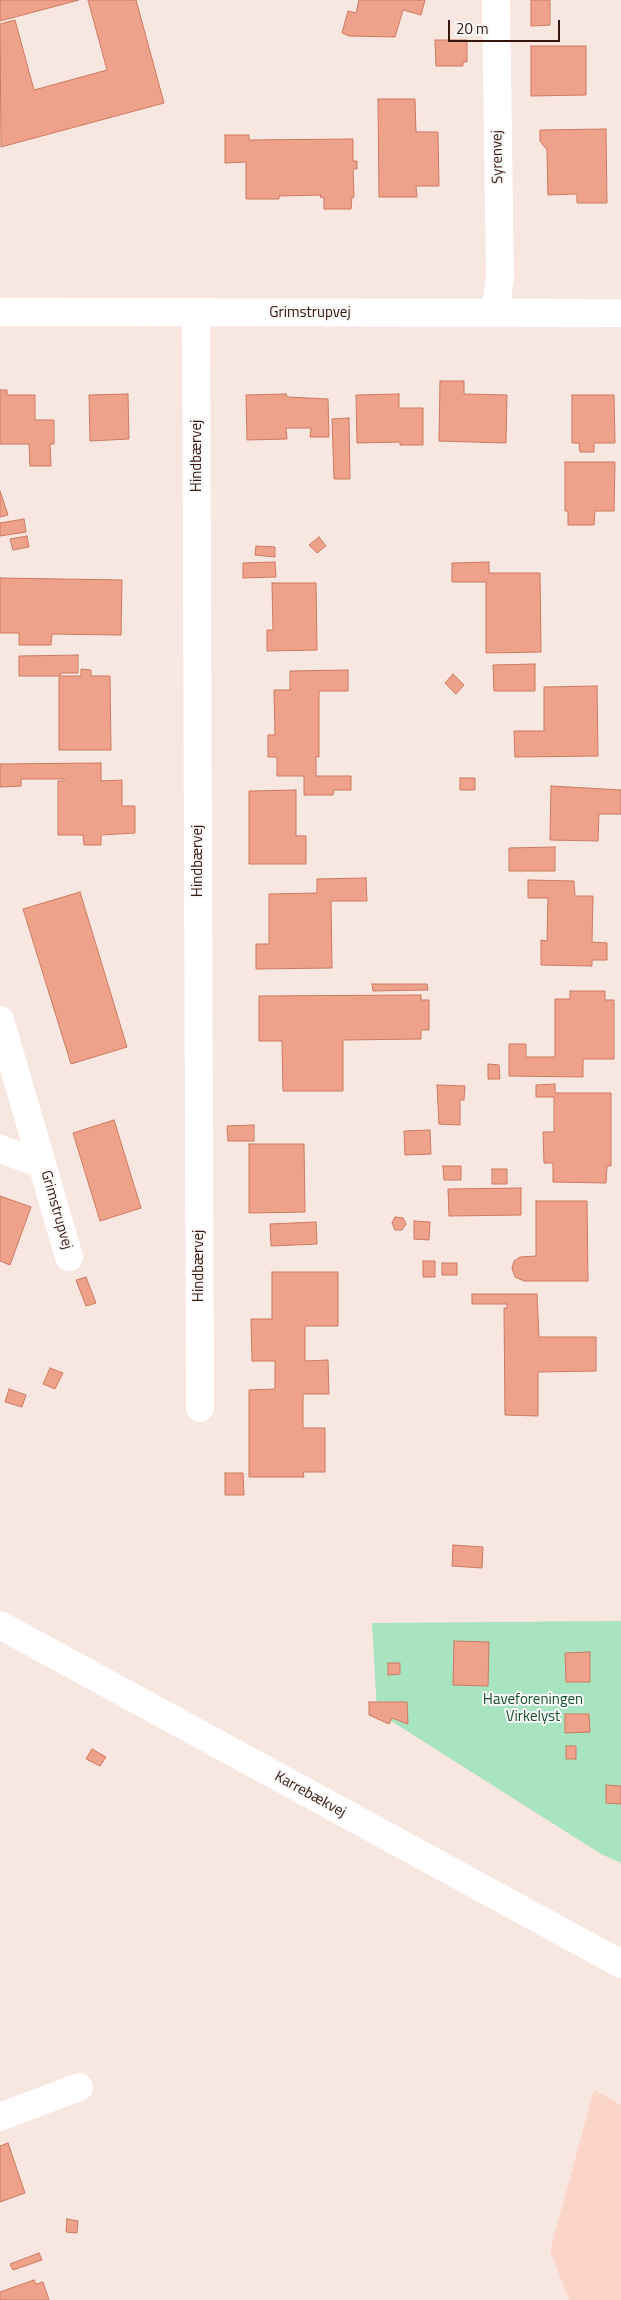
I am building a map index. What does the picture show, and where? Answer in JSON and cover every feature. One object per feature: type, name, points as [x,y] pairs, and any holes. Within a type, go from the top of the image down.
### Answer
[{"type":"street","name":"Syrenvej","points":[[495,313],[500,278],[496,0]]},
{"type":"street","name":"Grimstrupvej","points":[[0,312],[196,314],[621,313]]},
{"type":"street","name":"Hindbærvej","points":[[196,314],[200,1408]]},
{"type":"street","name":"Grimstrupvej","points":[[0,1020],[69,1257]]},
{"type":"street","name":"Grimstrupvej","points":[[0,1149],[42,1164]]},
{"type":"street","name":"Karrebækvej","points":[[0,1625],[621,1964]]},
{"type":"street","points":[[0,2117],[79,2087]]},
{"type":"shaded area","points":[[594,2090],[621,2105],[621,2300],[569,2300],[550,2251]]},
{"type":"green space","name":"Haveforeningen Virkelyst","points":[[621,1621],[621,1863],[601,1854],[377,1712],[372,1623]]},
{"type":"building","points":[[0,0],[79,0],[0,21]]},
{"type":"building","points":[[88,0],[136,0],[164,103],[1,147],[0,24],[15,20],[34,90],[107,70]]},
{"type":"building","points":[[359,0],[425,0],[421,15],[403,10],[395,37],[349,36],[342,33],[348,11],[356,13]]},
{"type":"building","points":[[531,0],[550,0],[550,25],[531,26]]},
{"type":"building","points":[[435,40],[467,40],[467,62],[463,62],[463,66],[436,66]]},
{"type":"building","points":[[531,46],[586,46],[586,95],[531,96]]},
{"type":"building","points":[[378,99],[415,99],[416,132],[438,132],[439,186],[416,186],[417,197],[379,197]]},
{"type":"building","points":[[606,129],[607,203],[577,203],[577,194],[548,195],[547,150],[540,141],[540,130]]},
{"type":"building","points":[[225,135],[249,135],[249,140],[353,139],[353,161],[357,161],[357,169],[353,169],[354,197],[352,197],[351,209],[324,209],[324,198],[320,197],[321,195],[279,196],[279,199],[246,199],[246,162],[225,163]]},
{"type":"building","points":[[440,381],[464,381],[464,394],[507,395],[506,443],[439,441]]},
{"type":"building","points":[[0,390],[7,390],[7,395],[35,395],[35,420],[54,420],[54,444],[50,444],[51,466],[30,466],[29,444],[0,444]]},
{"type":"building","points":[[128,394],[129,439],[90,441],[89,395]]},
{"type":"building","points":[[286,394],[287,397],[328,399],[329,437],[310,437],[311,428],[286,428],[287,439],[247,440],[246,395]]},
{"type":"building","points":[[399,394],[399,408],[423,408],[423,445],[400,445],[400,442],[357,443],[356,395]]},
{"type":"building","points":[[572,395],[614,395],[615,443],[594,443],[594,452],[580,452],[579,443],[572,443]]},
{"type":"building","points":[[349,418],[350,479],[334,479],[332,419]]},
{"type":"building","points":[[565,462],[615,462],[614,511],[595,511],[594,525],[568,525],[568,511],[565,511]]},
{"type":"building","points":[[0,491],[8,515],[0,517]]},
{"type":"building","points":[[24,519],[26,532],[0,536],[0,523]]},
{"type":"building","points":[[27,536],[29,547],[13,550],[10,539]]},
{"type":"building","points":[[319,537],[326,546],[317,553],[309,545]]},
{"type":"building","points":[[256,546],[275,547],[275,557],[255,555]]},
{"type":"building","points":[[275,562],[276,577],[243,578],[243,563]]},
{"type":"building","points":[[489,562],[489,573],[540,573],[541,652],[486,653],[486,582],[452,582],[452,563]]},
{"type":"building","points":[[0,578],[122,580],[121,635],[52,634],[51,645],[19,645],[19,633],[0,633]]},
{"type":"building","points":[[272,583],[316,583],[317,650],[267,651],[267,630],[273,630]]},
{"type":"building","points":[[78,655],[78,673],[61,673],[60,676],[81,676],[81,669],[91,670],[91,676],[110,676],[111,750],[59,750],[59,676],[19,676],[19,656]]},
{"type":"building","points":[[535,664],[535,691],[494,691],[493,665]]},
{"type":"building","points":[[348,670],[348,691],[319,691],[319,757],[316,757],[316,776],[351,776],[351,790],[334,790],[333,795],[304,795],[304,776],[277,776],[277,757],[268,757],[268,735],[275,735],[274,690],[290,690],[290,671]]},
{"type":"building","points":[[453,674],[464,685],[456,694],[445,683]]},
{"type":"building","points":[[597,686],[598,756],[515,757],[514,731],[544,731],[544,687]]},
{"type":"building","points":[[101,763],[101,781],[122,780],[122,806],[135,806],[135,833],[101,835],[101,845],[84,845],[83,835],[58,835],[58,781],[64,781],[64,779],[21,779],[21,786],[0,787],[0,764]]},
{"type":"building","points":[[460,778],[475,778],[475,790],[460,790]]},
{"type":"building","points":[[551,786],[621,790],[621,814],[599,814],[598,841],[550,840]]},
{"type":"building","points":[[296,790],[296,836],[306,836],[306,864],[249,864],[249,791]]},
{"type":"building","points":[[555,847],[555,871],[509,871],[509,848]]},
{"type":"building","points":[[366,878],[367,901],[331,901],[332,968],[256,969],[256,944],[269,944],[269,894],[317,893],[317,879]]},
{"type":"building","points":[[528,880],[574,881],[575,896],[593,896],[592,942],[607,943],[607,960],[592,960],[592,966],[541,965],[541,940],[547,941],[548,898],[528,898]]},
{"type":"building","points":[[80,892],[127,1047],[71,1064],[23,909]]},
{"type":"building","points":[[372,984],[427,984],[428,990],[373,991]]},
{"type":"building","points":[[570,991],[605,991],[605,1000],[614,1000],[614,1059],[583,1059],[583,1077],[509,1076],[509,1044],[526,1044],[526,1057],[555,1057],[555,999],[570,999]]},
{"type":"building","points":[[421,995],[421,1000],[429,1000],[429,1030],[421,1030],[421,1039],[343,1040],[343,1091],[283,1091],[282,1041],[259,1041],[259,996]]},
{"type":"building","points":[[488,1064],[499,1065],[500,1079],[488,1079]]},
{"type":"building","points":[[555,1084],[555,1093],[611,1093],[611,1166],[607,1166],[606,1183],[553,1182],[553,1163],[544,1163],[543,1132],[554,1132],[554,1097],[536,1097],[536,1085]]},
{"type":"building","points":[[437,1085],[465,1086],[464,1100],[460,1100],[460,1125],[439,1124]]},
{"type":"building","points":[[114,1120],[141,1208],[100,1221],[73,1133]]},
{"type":"building","points":[[254,1125],[254,1141],[228,1141],[227,1126]]},
{"type":"building","points":[[430,1130],[431,1154],[405,1155],[404,1131]]},
{"type":"building","points":[[249,1144],[304,1144],[305,1212],[249,1213]]},
{"type":"building","points":[[443,1166],[461,1166],[461,1180],[444,1180]]},
{"type":"building","points":[[492,1169],[507,1169],[507,1184],[492,1184]]},
{"type":"building","points":[[521,1188],[521,1215],[449,1216],[448,1189]]},
{"type":"building","points":[[0,1196],[31,1207],[10,1265],[0,1261]]},
{"type":"building","points":[[536,1201],[587,1201],[588,1281],[524,1281],[515,1277],[512,1268],[514,1261],[520,1257],[536,1256]]},
{"type":"building","points":[[395,1217],[403,1218],[406,1224],[402,1230],[395,1230],[392,1223]]},
{"type":"building","points":[[414,1221],[430,1222],[429,1240],[414,1239]]},
{"type":"building","points":[[316,1222],[317,1244],[271,1246],[270,1224]]},
{"type":"building","points":[[423,1261],[435,1261],[435,1277],[423,1277]]},
{"type":"building","points":[[442,1263],[457,1263],[457,1275],[442,1275]]},
{"type":"building","points":[[272,1272],[338,1272],[338,1326],[305,1326],[305,1361],[328,1360],[329,1394],[303,1394],[303,1428],[325,1428],[325,1472],[303,1472],[304,1477],[249,1477],[249,1390],[275,1389],[275,1361],[252,1361],[251,1319],[272,1319]]},
{"type":"building","points":[[86,1277],[96,1303],[86,1306],[76,1280]]},
{"type":"building","points":[[472,1294],[537,1294],[539,1337],[596,1337],[596,1371],[538,1372],[538,1416],[505,1415],[504,1308],[507,1308],[507,1304],[472,1304]]},
{"type":"building","points":[[50,1368],[63,1373],[55,1389],[43,1384]]},
{"type":"building","points":[[9,1389],[26,1395],[22,1407],[5,1402]]},
{"type":"building","points":[[225,1473],[243,1473],[244,1495],[225,1495]]},
{"type":"building","points":[[453,1545],[483,1547],[482,1568],[452,1566]]},
{"type":"building","points":[[454,1641],[489,1642],[488,1686],[453,1685]]},
{"type":"building","points":[[590,1652],[590,1682],[566,1682],[565,1653]]},
{"type":"building","points":[[388,1663],[400,1663],[400,1674],[388,1675]]},
{"type":"building","points":[[369,1702],[407,1702],[408,1724],[392,1718],[389,1724],[369,1715]]},
{"type":"building","points":[[565,1714],[589,1714],[590,1732],[565,1733]]},
{"type":"building","points":[[566,1746],[576,1746],[576,1759],[566,1759]]},
{"type":"building","points":[[92,1749],[106,1757],[100,1766],[86,1759]]},
{"type":"building","points":[[606,1785],[621,1786],[621,1804],[606,1803]]},
{"type":"building","points":[[8,2143],[25,2193],[0,2202],[0,2146]]},
{"type":"building","points":[[67,2219],[78,2221],[77,2233],[66,2232]]},
{"type":"building","points":[[39,2253],[42,2260],[13,2270],[10,2264]]},
{"type":"building","points":[[34,2280],[36,2284],[43,2282],[49,2300],[0,2300],[0,2292]]}]
